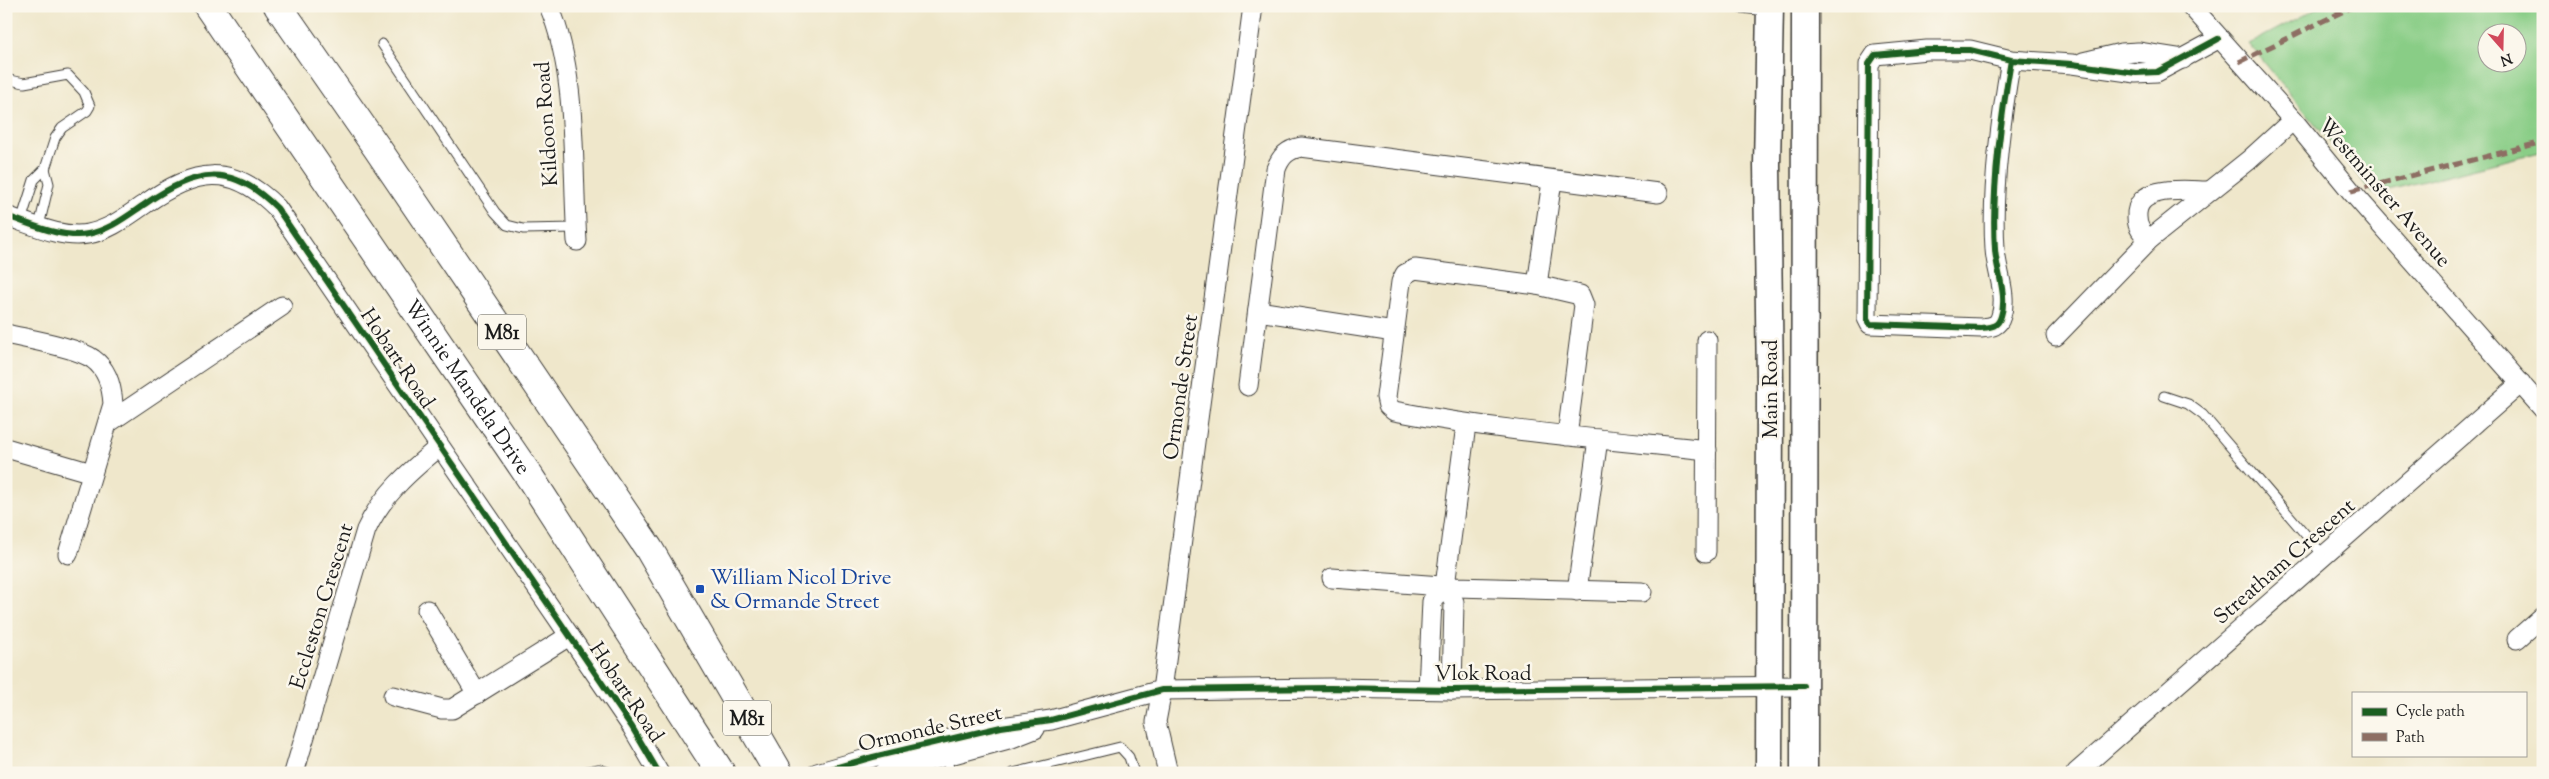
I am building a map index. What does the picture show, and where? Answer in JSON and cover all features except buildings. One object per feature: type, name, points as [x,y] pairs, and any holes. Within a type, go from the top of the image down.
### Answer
[{"type":"main road","points":[[196,6],[228,36]]},
{"type":"main road","name":"Winnie Mandela Drive","points":[[208,6],[531,479],[720,773]]},
{"type":"main road","name":"M81","points":[[278,6],[377,148],[649,550],[779,773]]},
{"type":"main road","name":"Main Road","points":[[1804,773],[1805,6]]},
{"type":"main road","name":"Main Road","points":[[1769,773],[1770,384],[1767,165],[1770,9]]},
{"type":"street","name":"Kildoon Road","points":[[549,6],[560,32],[567,71],[576,235]]},
{"type":"street","name":"Ormonde Street","points":[[1168,773],[1156,722],[1162,690],[1254,6]]},
{"type":"street","name":"Westminster Avenue","points":[[2191,6],[2218,39],[2293,120],[2351,191],[2543,409]]},
{"type":"street","points":[[2011,60],[1999,149],[1995,219],[1995,249],[2003,307],[1998,323],[1993,327],[1981,328],[1870,324],[1867,318],[1870,59],[1874,55],[1958,50],[1984,52],[2011,60],[2072,64],[2130,53],[2183,59],[2218,39]]},
{"type":"street","points":[[2056,336],[2150,240],[2293,120]]},
{"type":"street","points":[[1248,386],[1276,169],[1283,155],[1293,149],[1301,147],[1552,181],[1658,193]]},
{"type":"street","name":"Hobart Road","points":[[22,221],[76,235],[100,231],[113,226],[178,184],[207,175],[239,180],[260,191],[277,208],[632,727],[659,773]]},
{"type":"street","points":[[1537,285],[1552,181]]},
{"type":"street","points":[[2150,240],[2142,233],[2137,219],[2138,206],[2147,196],[2160,191],[2209,191]]},
{"type":"street","points":[[1567,436],[1584,305],[1583,298],[1576,292],[1537,285],[1411,270],[1405,274],[1401,282],[1386,397],[1390,409],[1466,425],[1567,436],[1707,450]]},
{"type":"street","points":[[108,423],[282,306]]},
{"type":"street","points":[[1258,311],[1394,332]]},
{"type":"street","points":[[6,334],[78,352],[92,359],[109,381],[112,404],[108,423],[68,554]]},
{"type":"street","points":[[1706,552],[1707,340]]},
{"type":"street","name":"Streatham Crescent","points":[[2076,773],[2521,383]]},
{"type":"street","points":[[1428,689],[1432,601],[1445,586],[1466,425]]},
{"type":"street","points":[[1577,592],[1598,439]]},
{"type":"street","name":"Eccleston Crescent","points":[[294,773],[366,530],[384,498],[415,467],[439,447]]},
{"type":"street","points":[[6,448],[92,474]]},
{"type":"street","points":[[1332,578],[1445,586],[1577,592],[1642,592]]},
{"type":"street","points":[[1445,586],[1454,602],[1452,690]]},
{"type":"street","points":[[427,610],[477,694]]},
{"type":"street","points":[[2517,638],[2543,616]]},
{"type":"street","points":[[394,696],[448,710],[569,636]]},
{"type":"street","name":"Vlok Road","points":[[1051,720],[1162,690],[1330,688],[1452,690],[1804,686]]},
{"type":"street","name":"Ormonde Street","points":[[817,773],[920,761],[946,756],[1012,738],[1051,720]]},
{"type":"street","name":"Ormonde Street","points":[[884,773],[920,761]]},
{"type":"lane","points":[[1725,6],[1770,9]]},
{"type":"lane","points":[[382,44],[495,212],[507,225],[523,229],[576,235]]},
{"type":"lane","points":[[6,79],[24,83],[68,75],[74,78],[89,100],[88,111],[62,128],[55,138],[44,169],[34,180],[22,221]]},
{"type":"lane","points":[[22,221],[49,184],[44,169]]},
{"type":"lane","points":[[2164,396],[2188,404],[2203,415],[2325,556]]},
{"type":"lane","points":[[1013,773],[1120,748],[1129,757],[1134,773]]},
{"type":"lane","points":[[578,773],[598,769],[611,773]]},
{"type":"green space","points":[[2321,6],[2543,6],[2543,151],[2373,194],[2249,44]]},
{"type":"marked path","points":[[2239,62],[2354,6]]},
{"type":"marked path","points":[[2351,191],[2543,142]]},
{"type":"cycle path","points":[[2011,60],[2000,129],[1994,202],[1995,249],[2003,300],[2000,320],[1994,326],[1981,328],[1870,324],[1867,318],[1869,64],[1875,55],[1927,50],[1970,50],[2011,60],[2072,64],[2136,73],[2157,72],[2218,39]]},
{"type":"cycle path","points":[[6,216],[57,233],[78,235],[96,232],[111,226],[163,192],[180,183],[197,178],[212,176],[228,177],[244,183],[260,193],[277,208],[632,727],[659,773]]},
{"type":"cycle path","points":[[817,773],[873,757],[1001,727],[1051,720],[1162,690],[1330,688],[1452,690],[1804,686]]},
{"type":"place","name":"William Nicol Drive & Ormande Street","points":[[700,589]]}]
